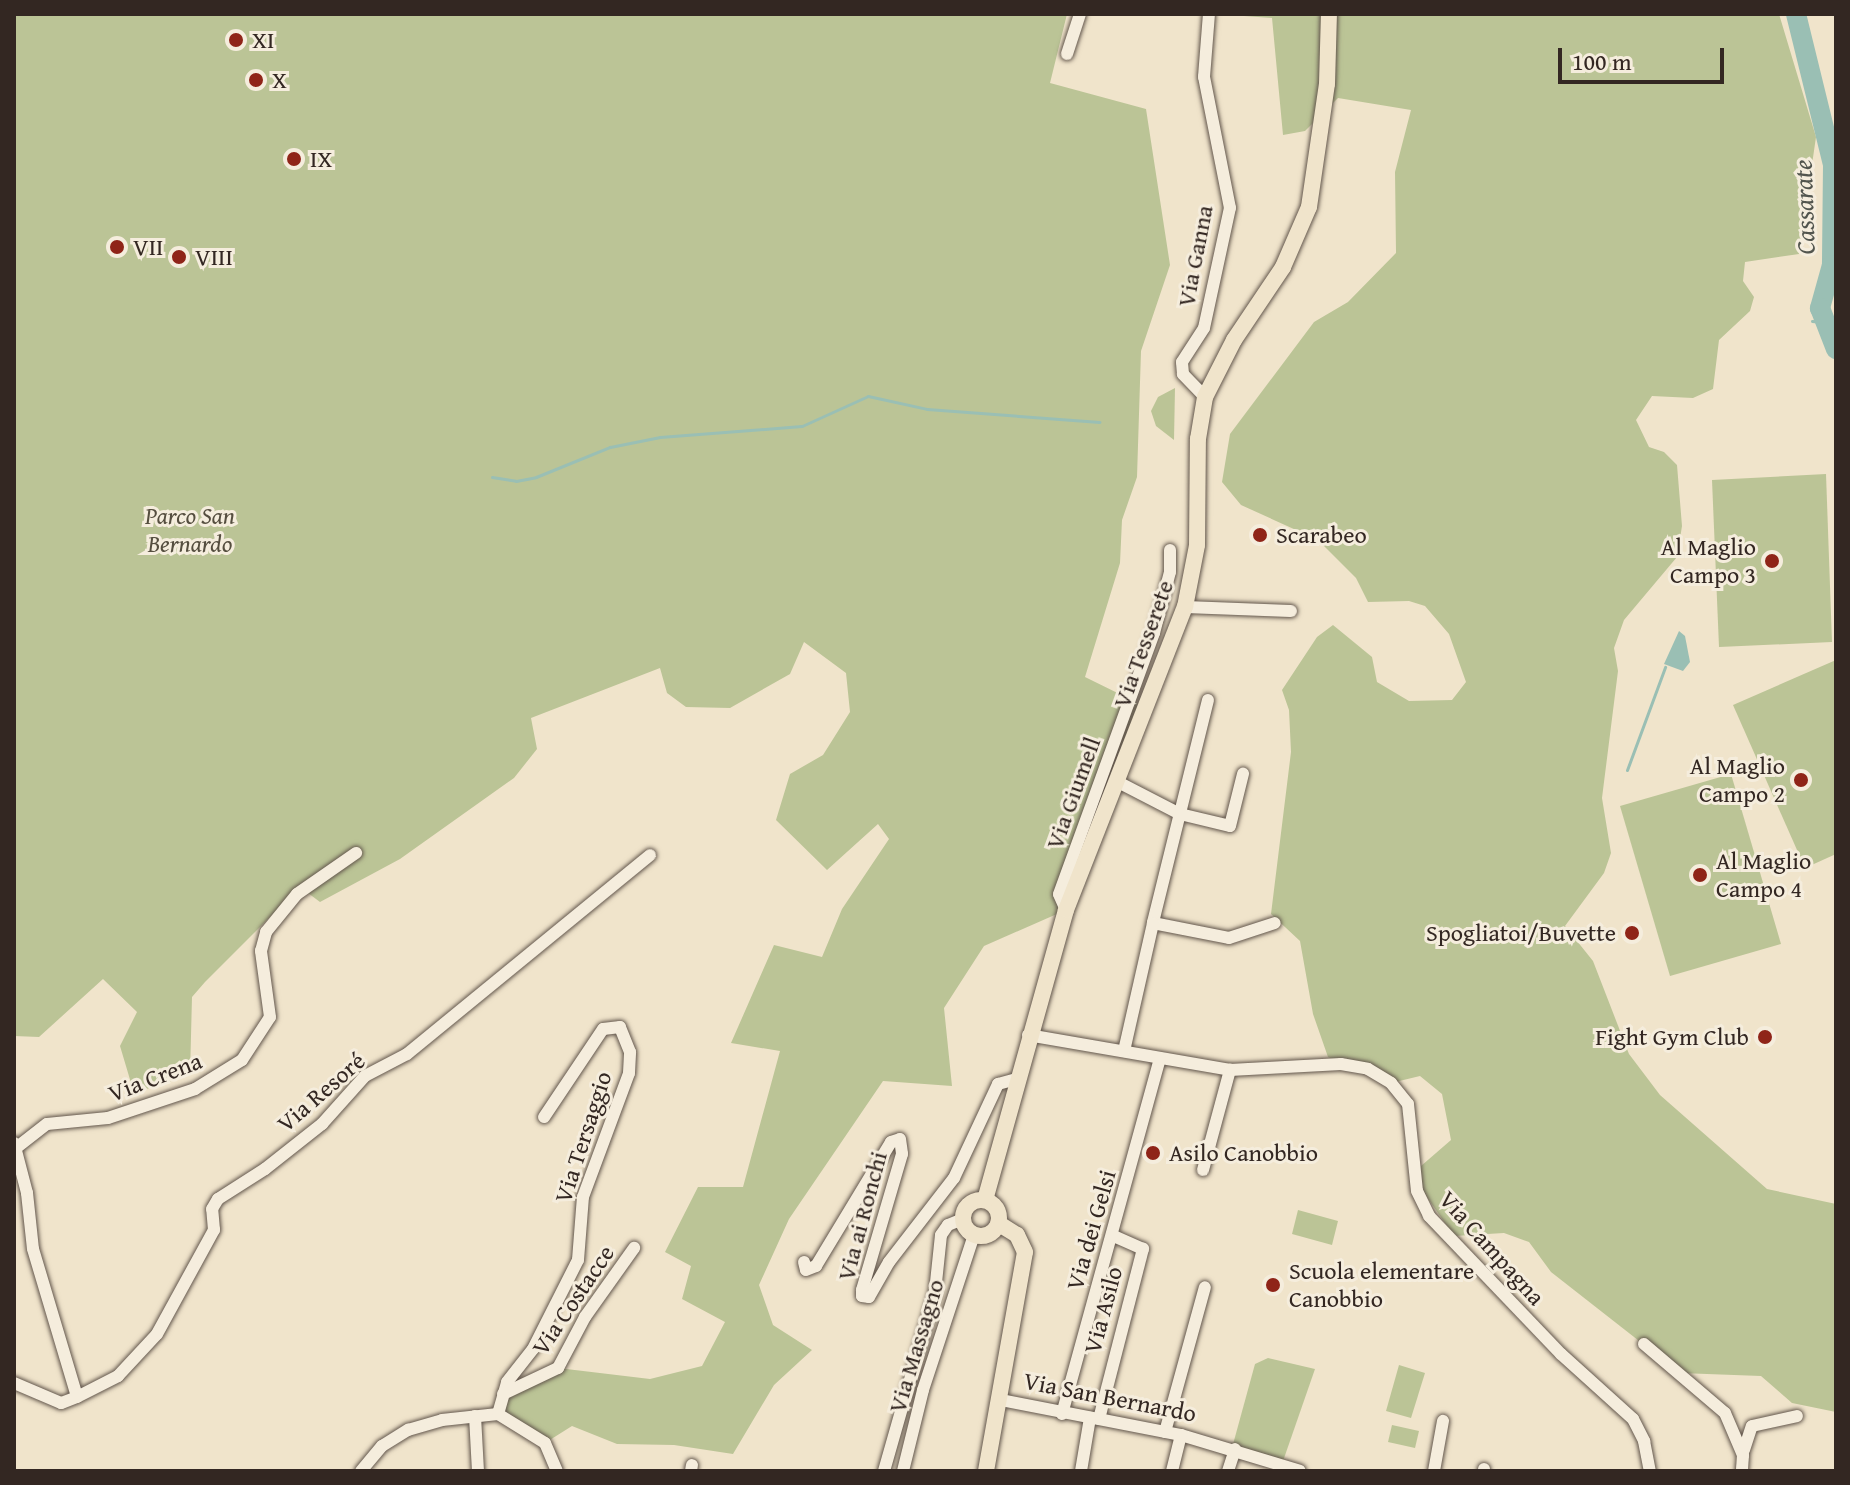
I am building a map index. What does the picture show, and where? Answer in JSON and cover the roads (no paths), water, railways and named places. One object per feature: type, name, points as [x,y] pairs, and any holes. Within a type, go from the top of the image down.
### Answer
[{"type":"main road","name":"Via Tesserete","points":[[985,1200],[1028,1035],[1066,910],[1185,607],[1196,554],[1198,439],[1205,397],[1234,340],[1283,267],[1306,218],[1327,84],[1329,14]]},
{"type":"main road","points":[[985,1200],[995,1206],[998,1223],[987,1235],[974,1235],[963,1219],[969,1204],[985,1200]]},
{"type":"main road","name":"Via San Bernardo","points":[[998,1223],[1017,1235],[1025,1252],[1001,1400]]},
{"type":"main road","points":[[986,1471],[1001,1400]]},
{"type":"street","points":[[1067,54],[1080,14]]},
{"type":"street","name":"Via Ganna","points":[[1205,397],[1182,367],[1204,328],[1230,208],[1204,77],[1209,14]]},
{"type":"street","name":"Via Giumell","points":[[1066,910],[1059,894],[1154,633],[1170,572],[1170,550]]},
{"type":"street","points":[[1185,607],[1291,611]]},
{"type":"street","points":[[1124,1051],[1208,700]]},
{"type":"street","points":[[1116,781],[1180,814],[1230,826],[1243,774]]},
{"type":"street","name":"Via Crena","points":[[15,1146],[47,1124],[103,1120],[195,1089],[232,1068],[270,1017],[261,951],[266,932],[282,910],[356,853]]},
{"type":"street","name":"Via Resoré","points":[[77,1397],[118,1376],[157,1334],[214,1230],[212,1209],[218,1199],[299,1142],[365,1076],[407,1054],[650,855]]},
{"type":"street","points":[[1153,923],[1229,938],[1275,923]]},
{"type":"street","name":"Via Tersaggio","points":[[498,1414],[503,1394],[533,1349],[578,1260],[583,1197],[629,1073],[630,1052],[620,1027],[603,1029],[544,1117]]},
{"type":"street","name":"Via Campagna","points":[[1028,1035],[1230,1070],[1341,1064],[1368,1069],[1391,1083],[1408,1104],[1417,1191],[1429,1216],[1561,1354],[1633,1419],[1644,1441],[1650,1471]]},
{"type":"street","name":"Via dei Gelsi","points":[[1062,1414],[1160,1058]]},
{"type":"street","points":[[1203,1170],[1230,1070]]},
{"type":"street","name":"Via ai Ronchi","points":[[804,1262],[806,1270],[816,1266],[891,1142],[900,1139],[902,1154],[862,1290],[862,1296],[869,1297],[889,1262],[959,1168],[998,1084],[1017,1079]]},
{"type":"street","points":[[14,1383],[61,1403],[77,1397],[33,1249],[15,1146]]},
{"type":"street","points":[[884,1471],[935,1292],[941,1235],[948,1225],[963,1219]]},
{"type":"street","name":"Via Massagno","points":[[903,1471],[923,1390],[974,1235]]},
{"type":"street","name":"Via Asilo","points":[[1094,1418],[1143,1246],[1112,1235]]},
{"type":"street","name":"Via Costacce","points":[[503,1394],[558,1368],[585,1317],[634,1248]]},
{"type":"street","points":[[1165,1432],[1205,1287]]},
{"type":"street","points":[[1644,1344],[1722,1408],[1743,1455]]},
{"type":"street","name":"Via San Bernardo","points":[[1001,1400],[1181,1435],[1300,1471]]},
{"type":"street","points":[[361,1471],[382,1446],[408,1430],[498,1414],[545,1443],[557,1471]]},
{"type":"street","points":[[475,1416],[478,1471]]},
{"type":"street","points":[[1742,1471],[1743,1455],[1752,1426],[1797,1416]]},
{"type":"street","points":[[1081,1471],[1094,1418]]},
{"type":"street","points":[[1434,1471],[1443,1421]]},
{"type":"street","points":[[1172,1471],[1181,1435]]},
{"type":"street","points":[[1228,1471],[1235,1449]]},
{"type":"water","points":[[1679,631],[1685,636],[1690,662],[1683,671],[1664,664]]},
{"type":"waterway","name":"Cassarate","points":[[1796,14],[1833,165],[1832,265],[1820,308],[1836,349]]},
{"type":"waterway","points":[[1812,321],[1822,322]]},
{"type":"waterway","points":[[492,477],[516,481],[536,477],[610,447],[660,437],[802,426],[868,396],[927,409],[1100,422]]},
{"type":"waterway","points":[[1627,770],[1665,667]]},
{"type":"place","name":"XI","points":[[236,40]]},
{"type":"place","name":"X","points":[[256,80]]},
{"type":"place","name":"IX","points":[[294,159]]},
{"type":"place","name":"VII","points":[[117,247]]},
{"type":"place","name":"VIII","points":[[179,257]]},
{"type":"place","name":"Scarabeo","points":[[1260,535]]},
{"type":"place","name":"Al Maglio Campo 3","points":[[1772,561]]},
{"type":"place","name":"Al Maglio Campo 2","points":[[1801,780]]},
{"type":"place","name":"Al Maglio Campo 4","points":[[1700,875]]},
{"type":"place","name":"Spogliatoi/Buvette","points":[[1632,933]]},
{"type":"place","name":"Fight Gym Club","points":[[1765,1037]]},
{"type":"place","name":"Asilo Canobbio","points":[[1153,1153]]},
{"type":"place","name":"Scuola elementare Canobbio","points":[[1273,1285]]},
{"type":"park label","name":"Parco San Bernardo","points":[[190,530]]}]
